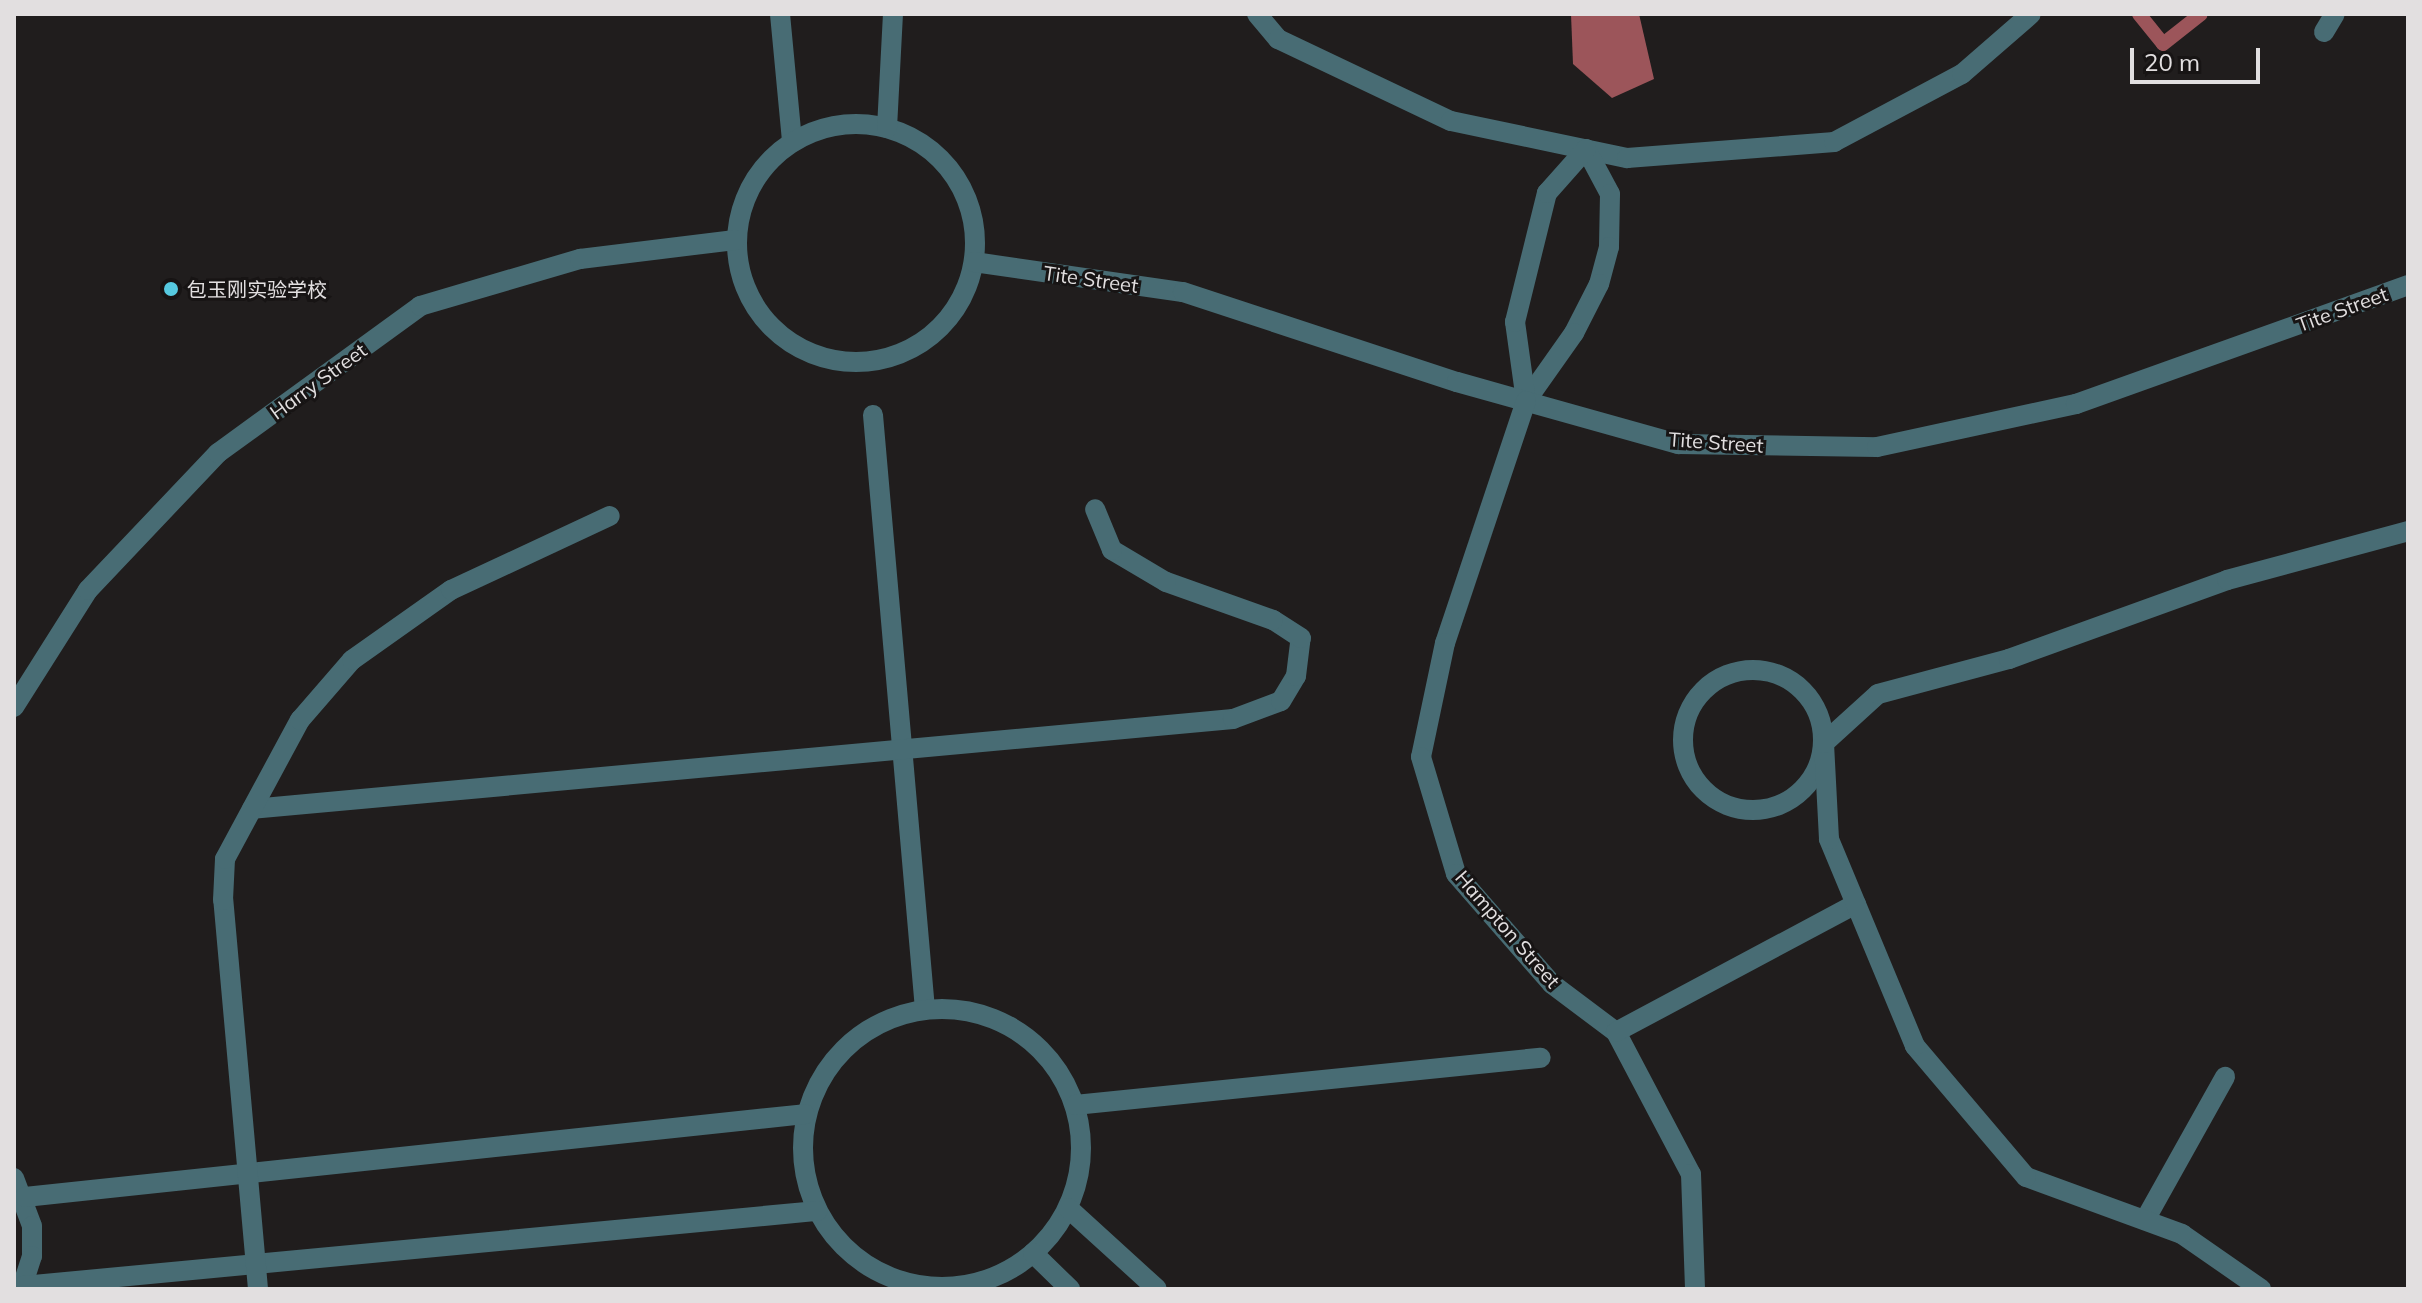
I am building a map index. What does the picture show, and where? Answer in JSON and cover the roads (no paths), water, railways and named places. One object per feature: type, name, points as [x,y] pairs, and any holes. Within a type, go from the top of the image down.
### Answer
[{"type":"street","points":[[780,14],[792,142]]},
{"type":"street","points":[[887,128],[893,14]]},
{"type":"street","points":[[1257,14],[1278,39],[1451,121],[1627,158],[1834,142],[1962,74],[2031,14]]},
{"type":"street","points":[[855,123],[887,128],[936,154],[958,181],[972,213],[974,262],[955,311],[923,343],[895,357],[865,363],[816,357],[780,336],[757,311],[743,284],[735,240],[746,194],[763,167],[792,142],[823,128],[855,123]]},
{"type":"street","points":[[1526,401],[1574,333],[1599,284],[1609,247],[1610,194],[1586,149]]},
{"type":"street","points":[[1526,401],[1515,322],[1518,308],[1547,193],[1586,149]]},
{"type":"street","name":"Harry Street","points":[[14,707],[88,590],[218,453],[420,306],[580,259],[735,240]]},
{"type":"street","name":"Tite Street","points":[[974,262],[1183,292],[1260,320],[1678,444],[1877,447],[2076,404],[2408,285]]},
{"type":"street","name":"Hampton Street","points":[[1526,401],[1445,643],[1421,757],[1456,874],[1552,984],[1616,1032],[1691,1174],[1695,1289]]},
{"type":"street","points":[[873,415],[925,1009]]},
{"type":"street","points":[[252,809],[1233,719],[1281,701],[1296,676],[1301,638],[1273,620],[1166,582],[1112,550],[1095,509]]},
{"type":"street","points":[[258,1289],[223,900],[225,859],[300,720],[352,660],[451,590],[610,516]]},
{"type":"street","points":[[2261,1289],[2182,1234],[2026,1177],[1915,1046],[1829,839],[1824,743],[1811,701],[1776,674],[1754,670],[1712,683],[1685,718],[1682,740],[1686,764],[1698,785],[1739,810],[1787,803],[1806,787],[1824,743],[1878,694],[2009,659],[2227,580],[2408,531]]},
{"type":"street","points":[[1616,1032],[1856,904]]},
{"type":"street","points":[[925,1009],[973,1012],[1017,1031],[1053,1062],[1075,1105],[1082,1139],[1079,1175],[1068,1208],[1033,1253],[1002,1274],[967,1285],[930,1288],[896,1280],[864,1264],[837,1240],[817,1211],[803,1158],[805,1114],[822,1076],[849,1043],[884,1020],[925,1009]]},
{"type":"street","points":[[1075,1105],[1541,1058]]},
{"type":"street","points":[[2145,1220],[2225,1077]]},
{"type":"street","points":[[25,1197],[805,1114]]},
{"type":"street","points":[[14,1178],[25,1197],[32,1256],[22,1287],[817,1211]]},
{"type":"street","points":[[1068,1208],[1157,1289]]},
{"type":"street","points":[[1033,1253],[1070,1289]]},
{"type":"waterway","points":[[2139,14],[2163,44],[2201,14]]},
{"type":"place","name":"包玉刚实验学校","points":[[171,289]]}]
